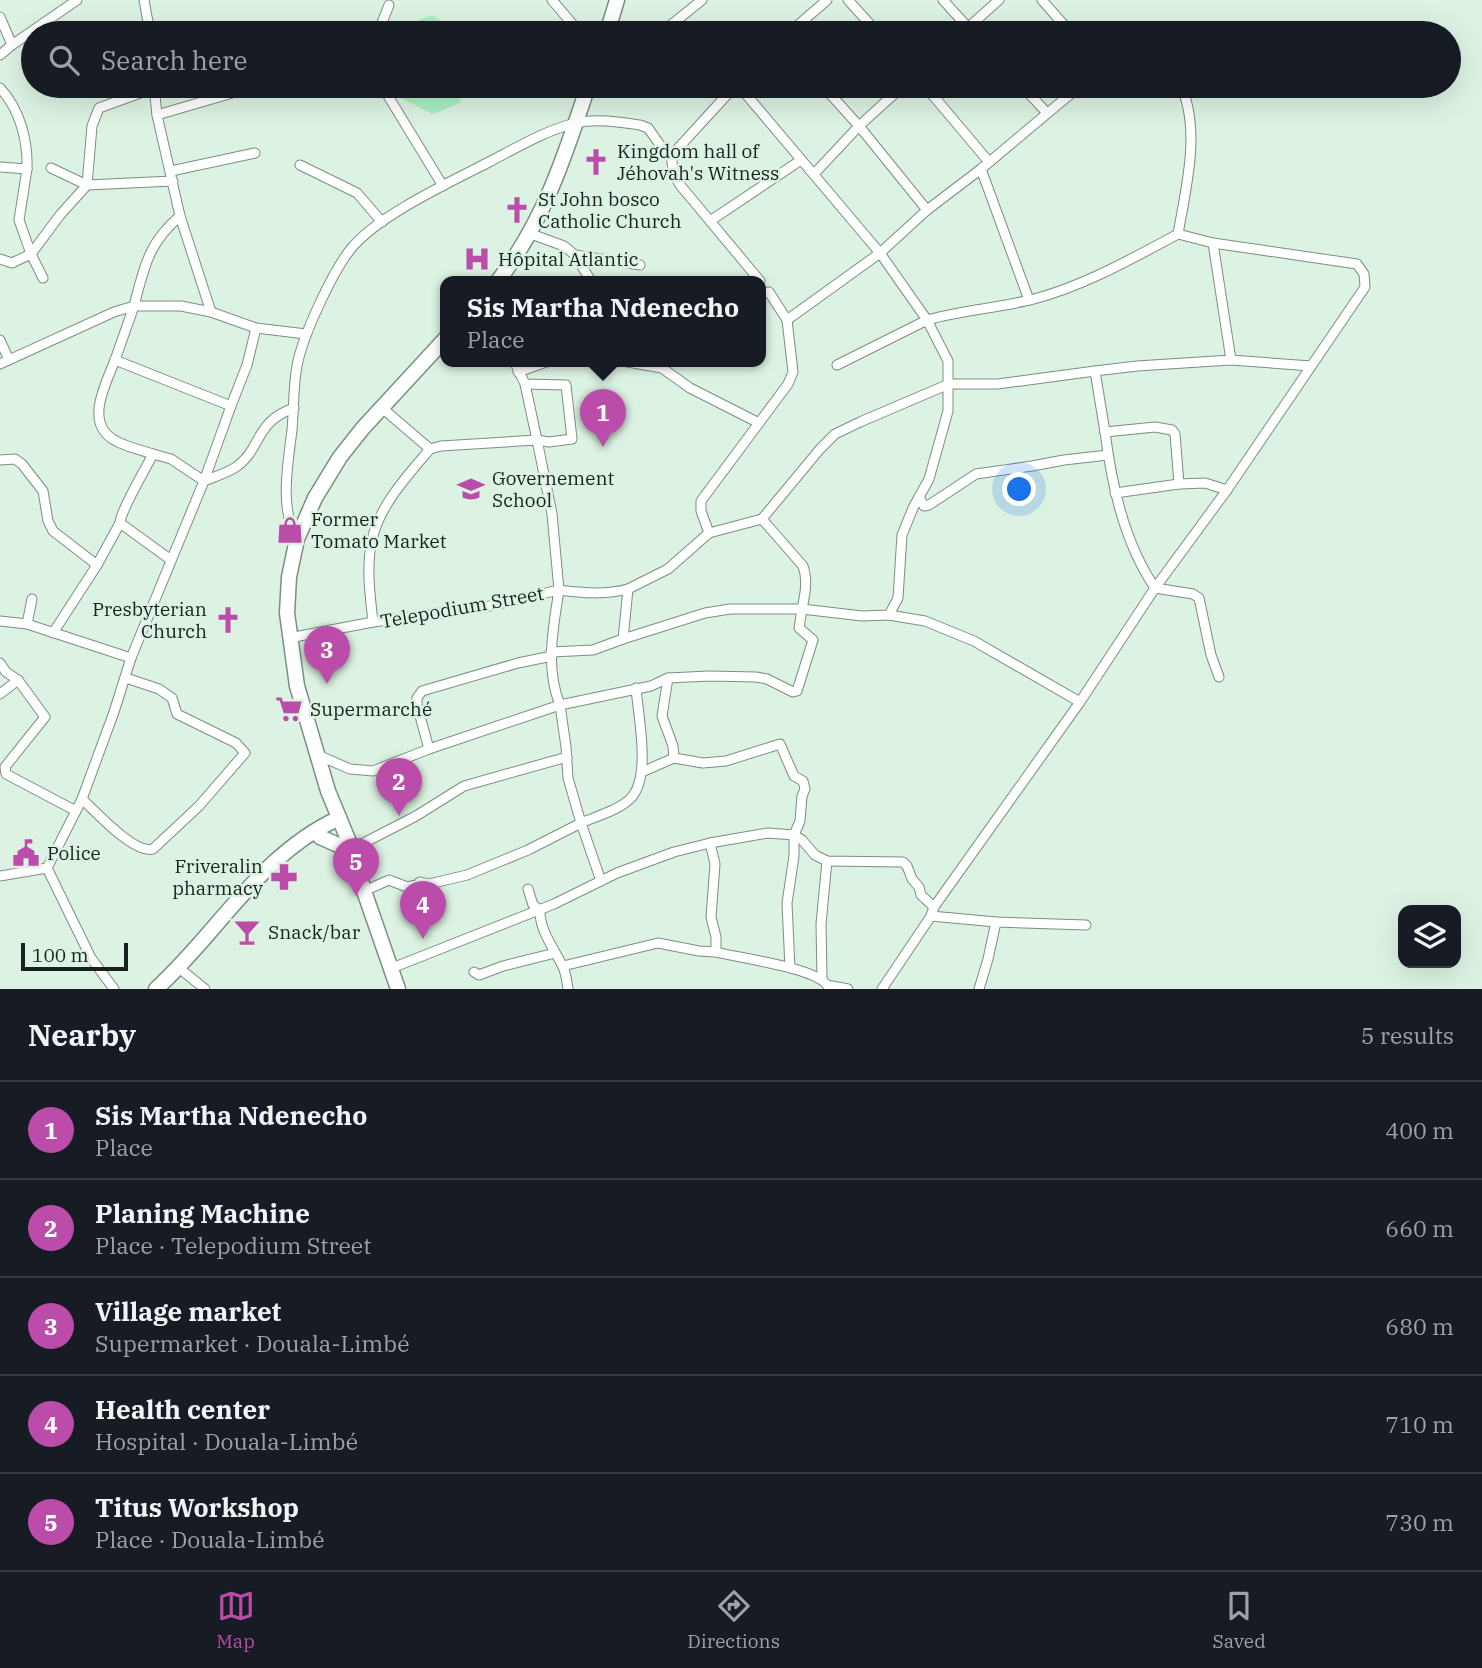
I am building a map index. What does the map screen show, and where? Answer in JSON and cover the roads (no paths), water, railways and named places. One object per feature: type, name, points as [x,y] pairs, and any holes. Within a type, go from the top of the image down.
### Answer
[{"type":"highway","points":[[611,21],[617,0]]},
{"type":"highway","points":[[502,276],[531,234],[547,200],[584,98]]},
{"type":"highway","points":[[398,989],[363,891],[353,854],[328,791],[298,686],[289,638],[289,577],[297,539],[314,498],[340,457],[381,407],[440,344]]},
{"type":"highway","points":[[318,833],[328,791]]},
{"type":"highway","points":[[156,989],[179,968],[240,895],[275,862],[302,841],[341,823]]},
{"type":"highway","points":[[318,833],[353,854]]},
{"type":"street","points":[[47,21],[77,0]]},
{"type":"street","points":[[144,0],[148,21]]},
{"type":"street","points":[[552,0],[570,21]]},
{"type":"street","points":[[676,21],[702,0]]},
{"type":"street","points":[[803,21],[827,0]]},
{"type":"street","points":[[848,0],[867,21]]},
{"type":"street","points":[[943,0],[960,21]]},
{"type":"street","points":[[978,21],[999,0]]},
{"type":"street","points":[[1042,0],[1060,21]]},
{"type":"street","points":[[383,21],[389,5]]},
{"type":"street","points":[[0,17],[12,45]]},
{"type":"street","points":[[0,55],[21,39]]},
{"type":"street","points":[[0,88],[14,109],[25,134],[27,169],[19,220],[43,278]]},
{"type":"street","points":[[0,260],[12,263],[31,254],[87,185],[92,126],[99,108],[125,98]]},
{"type":"street","points":[[155,98],[180,216],[211,312]]},
{"type":"street","points":[[157,115],[215,98]]},
{"type":"street","points":[[389,98],[443,186]]},
{"type":"street","points":[[671,156],[726,98]]},
{"type":"street","points":[[748,98],[880,253],[927,320],[947,355],[949,384],[944,426],[929,479],[902,535],[898,598],[889,615]]},
{"type":"street","points":[[833,98],[927,210]]},
{"type":"street","points":[[814,174],[890,98]]},
{"type":"street","points":[[935,98],[989,162]]},
{"type":"street","points":[[1033,98],[1047,113]]},
{"type":"street","points":[[787,320],[880,253],[927,210],[981,169],[1065,98]]},
{"type":"street","points":[[1178,234],[1188,178],[1190,123],[1184,98]]},
{"type":"street","points":[[297,539],[287,515],[289,453],[297,365],[306,334],[349,251],[362,236],[443,186],[578,116],[640,125],[648,128],[671,156],[674,174],[680,185],[756,276]]},
{"type":"street","points":[[171,171],[255,153]]},
{"type":"street","points":[[710,221],[802,160]]},
{"type":"street","points":[[300,165],[357,193],[383,222]]},
{"type":"street","points":[[0,167],[27,169]]},
{"type":"street","points":[[51,168],[87,185],[173,181]]},
{"type":"street","points":[[981,169],[1029,300]]},
{"type":"street","points":[[180,216],[166,228],[148,255],[128,328],[99,403],[98,414],[102,425],[114,440],[172,460],[204,481]]},
{"type":"street","points":[[531,234],[564,246],[575,255],[588,276]]},
{"type":"street","points":[[837,365],[927,320],[1029,300],[1105,271],[1178,234],[1213,243],[1357,264],[1364,274],[1365,287],[1227,490],[1155,588],[1080,702],[933,911],[882,989]]},
{"type":"street","points":[[1213,243],[1231,360]]},
{"type":"street","points":[[575,255],[640,265]]},
{"type":"street","points":[[709,533],[701,511],[701,501],[788,384],[793,372],[787,320],[766,294]]},
{"type":"street","points":[[0,340],[4,362],[114,312],[134,306],[181,306],[211,312],[256,328],[306,334]]},
{"type":"street","points":[[47,868],[82,799],[131,659],[204,481],[247,365],[256,328]]},
{"type":"street","points":[[115,360],[231,406]]},
{"type":"street","points":[[516,367],[524,383],[552,514],[559,590],[597,593],[628,589],[668,569],[709,533],[762,519],[794,478],[835,434],[949,384],[998,384],[1137,366],[1231,360],[1311,366]]},
{"type":"street","points":[[518,372],[532,367]]},
{"type":"street","points":[[656,367],[662,368],[690,388],[760,423]]},
{"type":"street","points":[[1095,371],[1115,493],[1137,553],[1155,588]]},
{"type":"street","points":[[373,622],[369,569],[377,523],[408,476],[430,449],[441,446],[572,439],[567,386],[524,383]]},
{"type":"street","points":[[381,407],[430,449]]},
{"type":"street","points":[[204,481],[237,467],[267,424],[275,416],[295,408]]},
{"type":"street","points":[[1105,432],[1155,427],[1172,430],[1175,434],[1180,484]]},
{"type":"street","points":[[53,633],[97,565],[120,523],[120,513],[137,489],[153,454]]},
{"type":"street","points":[[919,497],[924,506],[935,503],[975,474],[1108,455]]},
{"type":"street","points":[[0,460],[15,459],[22,464],[43,491],[48,521],[53,531],[97,565]]},
{"type":"street","points":[[1115,493],[1205,483],[1227,490]]},
{"type":"street","points":[[320,756],[350,769],[373,771],[429,749],[561,705],[651,686],[668,678],[756,677],[793,692],[797,691],[813,640],[799,628],[806,574],[803,566],[762,519]]},
{"type":"street","points":[[120,523],[171,560]]},
{"type":"street","points":[[1155,588],[1192,594],[1199,598],[1211,655],[1219,677]]},
{"type":"street","points":[[623,639],[628,589]]},
{"type":"street","name":"Telepodium Street","points":[[289,638],[373,622],[485,607],[559,590],[552,654],[553,686],[561,705],[568,778],[601,881]]},
{"type":"street","points":[[27,624],[32,598]]},
{"type":"street","points":[[429,749],[417,705],[417,698],[422,691],[552,654],[593,650],[705,613],[730,609],[802,609],[862,616],[889,615],[925,621],[974,641],[1080,702]]},
{"type":"street","points":[[0,621],[27,624],[131,659]]},
{"type":"street","points":[[0,663],[6,672],[18,680],[44,717],[5,767],[6,774],[76,811]]},
{"type":"street","points":[[82,799],[134,845],[148,851],[199,806],[245,753],[236,743],[177,714],[172,698],[159,689],[126,678]]},
{"type":"street","points":[[668,678],[662,716],[673,746],[674,758]]},
{"type":"street","points":[[0,694],[18,680]]},
{"type":"street","points":[[363,891],[388,880],[407,887],[420,882],[429,884],[467,875],[528,850],[620,806],[631,798],[639,786],[642,772],[636,688]]},
{"type":"street","points":[[642,772],[674,758],[703,763],[726,761],[780,744],[794,776],[803,781],[805,789],[800,821],[794,835],[794,856],[787,904],[790,968]]},
{"type":"street","points":[[353,854],[464,786],[567,757]]},
{"type":"street","points":[[392,968],[540,910],[601,881],[674,852],[768,833],[794,835],[827,861],[903,862],[933,911],[996,922],[1086,925]]},
{"type":"street","points":[[710,843],[715,864],[711,916],[716,952]]},
{"type":"street","points":[[827,861],[821,924],[822,978],[827,985],[848,989]]},
{"type":"street","points":[[0,876],[47,868]]},
{"type":"street","points":[[47,868],[91,958],[114,989]]},
{"type":"street","points":[[528,889],[533,905],[540,910]]},
{"type":"street","points":[[540,910],[555,953],[563,966],[568,989]]},
{"type":"street","points":[[979,989],[996,922]]},
{"type":"street","points":[[563,966],[658,943],[716,952],[822,978]]},
{"type":"street","points":[[474,972],[479,975],[555,953]]},
{"type":"street","points":[[179,968],[205,989]]},
{"type":"place","name":"Kingdom hall of Jéhovah's Witness","points":[[596,162]]},
{"type":"place","name":"St John bosco Catholic Church","points":[[517,210]]},
{"type":"place","name":"Hôpital Atlantic","points":[[477,259]]},
{"type":"place","name":"Sis Martha Ndenecho","points":[[603,447]]},
{"type":"place","name":"Governement School","points":[[471,489]]},
{"type":"place","name":"Former Tomato Market","points":[[290,530]]},
{"type":"place","name":"Presbyterian Church","points":[[228,620]]},
{"type":"place","name":"Village market","points":[[327,684]]},
{"type":"place","name":"Supermarché","points":[[289,709]]},
{"type":"place","name":"Planing Machine","points":[[399,816]]},
{"type":"place","name":"Police","points":[[26,853]]},
{"type":"place","name":"Friveralin pharmacy","points":[[284,877]]},
{"type":"place","name":"Titus Workshop","points":[[356,896]]},
{"type":"place","name":"Snack/bar","points":[[247,932]]},
{"type":"place","name":"Health center","points":[[423,939]]}]
